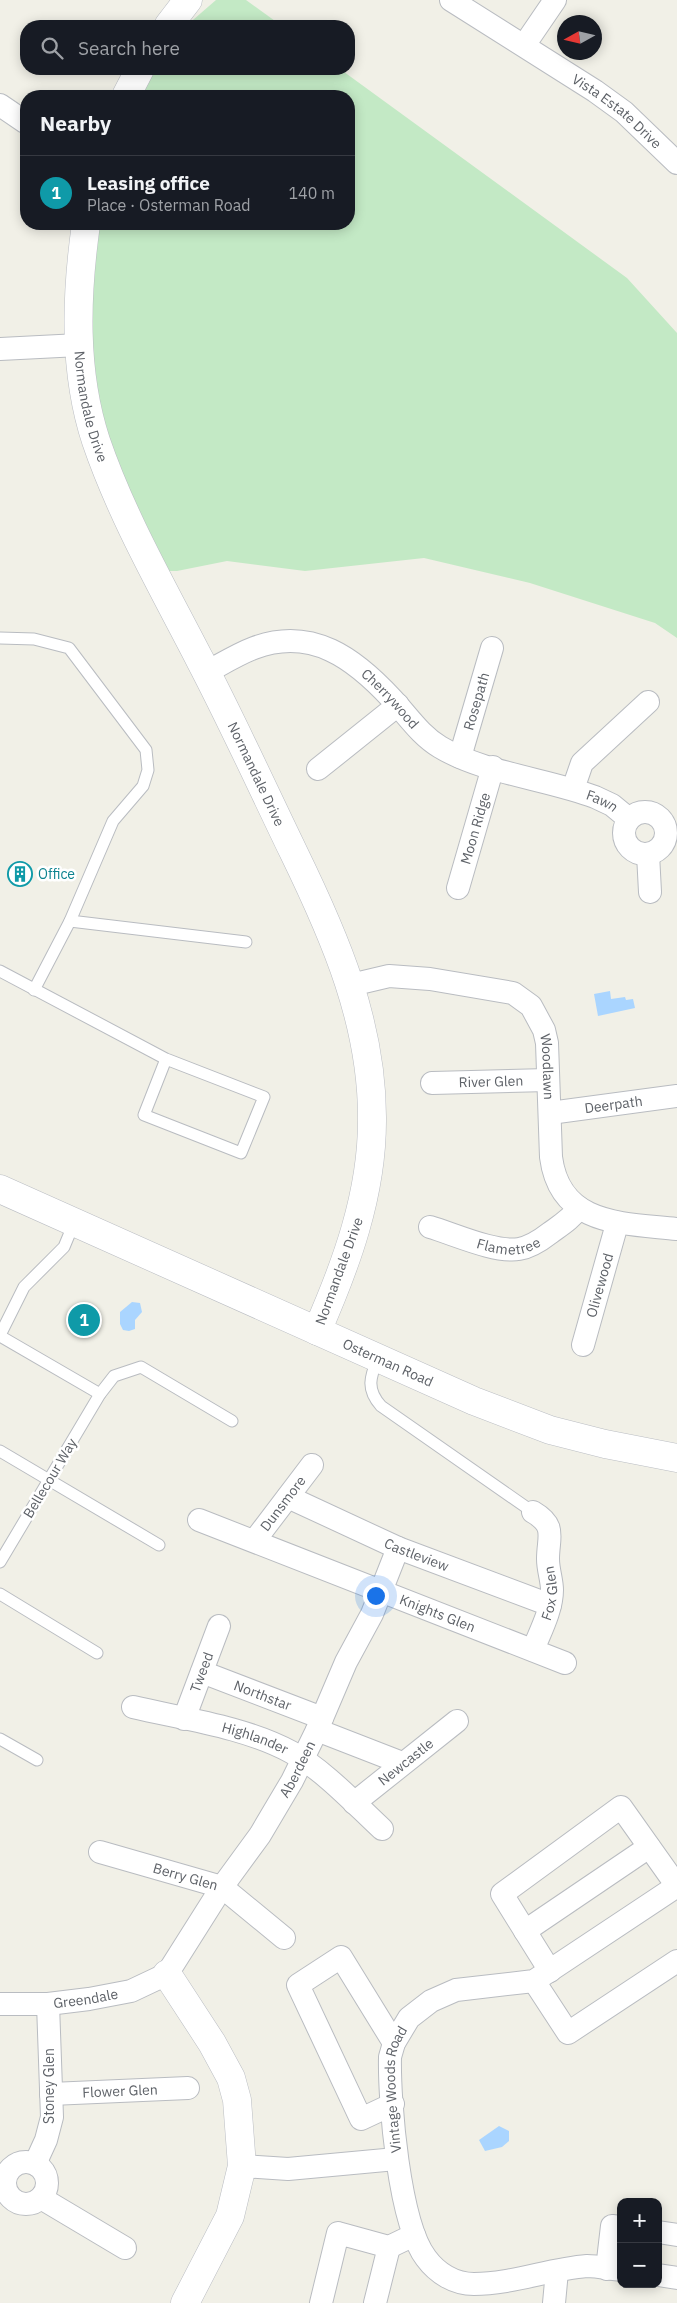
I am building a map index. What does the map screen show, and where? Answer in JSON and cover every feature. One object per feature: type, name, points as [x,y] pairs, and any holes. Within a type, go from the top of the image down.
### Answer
[{"type":"street","name":"Vista Estate Drive","points":[[451,0],[524,44],[624,112],[677,163]]},
{"type":"street","points":[[524,44],[555,0]]},
{"type":"street","points":[[129,90],[137,75]]},
{"type":"street","points":[[0,105],[20,119]]},
{"type":"street","name":"Normandale Drive","points":[[85,230],[80,267],[79,345],[85,393],[96,439],[110,478],[136,535],[207,672],[323,912],[351,985],[362,1028],[370,1078],[372,1121],[370,1164],[361,1211],[348,1253],[317,1332]]},
{"type":"street","points":[[0,349],[79,345]]},
{"type":"street","name":"Cherrywood","points":[[207,672],[253,648],[281,642],[306,643],[330,649],[364,670],[427,738],[460,757],[573,789]]},
{"type":"street","name":"Rosepath","points":[[460,757],[492,648]]},
{"type":"street","points":[[573,789],[582,763],[648,702]]},
{"type":"street","points":[[318,770],[398,705]]},
{"type":"street","name":"Moon Ridge","points":[[458,888],[493,767]]},
{"type":"street","name":"Fawn","points":[[573,789],[612,805],[629,819]]},
{"type":"street","name":"Fawn","points":[[642,812],[656,815],[665,826],[666,833],[661,847],[648,854],[634,852],[625,840],[624,833],[629,819],[642,812]]},
{"type":"street","points":[[648,854],[650,892]]},
{"type":"street","name":"Woodlawn","points":[[351,985],[388,976],[430,979],[512,993],[531,1006],[544,1030],[553,1174],[561,1190],[578,1208],[617,1224],[677,1229]]},
{"type":"street","name":"River Glen","points":[[432,1083],[548,1080]]},
{"type":"street","name":"Deerpath","points":[[550,1113],[677,1096]]},
{"type":"street","name":"Osterman Road","points":[[0,1189],[474,1401],[550,1430],[605,1444],[677,1458]]},
{"type":"street","name":"Flametree","points":[[430,1227],[501,1249],[519,1249],[533,1244],[546,1236],[571,1218],[578,1208]]},
{"type":"street","name":"Olivewood","points":[[583,1345],[617,1224]]},
{"type":"street","name":"Dunsmore","points":[[254,1540],[312,1465]]},
{"type":"street","name":"Castleview","points":[[288,1497],[398,1548],[550,1605]]},
{"type":"street","name":"Fox Glen","points":[[533,1512],[545,1520],[550,1534],[548,1557],[552,1589],[550,1605],[533,1650]]},
{"type":"street","name":"Knights Glen","points":[[198,1520],[254,1540],[565,1663]]},
{"type":"street","name":"Aberdeen","points":[[167,1974],[222,1888],[260,1835],[302,1761],[346,1662],[382,1590],[398,1548]]},
{"type":"street","name":"Tweed","points":[[184,1719],[219,1626]]},
{"type":"street","name":"Northstar","points":[[202,1672],[320,1724],[402,1763]]},
{"type":"street","name":"Highlander","points":[[133,1707],[255,1736],[292,1752],[354,1803],[382,1829]]},
{"type":"street","name":"Newcastle","points":[[354,1803],[457,1721]]},
{"type":"street","points":[[677,1886],[621,1807],[502,1894],[525,1931],[542,1976],[568,2033],[677,1961]]},
{"type":"street","points":[[525,1931],[649,1847]]},
{"type":"street","name":"Berry Glen","points":[[100,1852],[222,1888],[284,1938]]},
{"type":"street","name":"Vintage Woods Road","points":[[614,2269],[589,2266],[495,2283],[472,2284],[452,2280],[439,2272],[425,2256],[414,2235],[396,2159],[390,2057],[394,2043],[409,2018],[440,1998],[456,1990],[542,1976],[677,1886]]},
{"type":"street","points":[[393,2104],[361,2118],[298,1985],[341,1957],[394,2043]]},
{"type":"street","points":[[167,1974],[212,2043],[231,2078],[237,2100],[242,2166],[230,2216],[185,2303]]},
{"type":"street","name":"Greendale","points":[[0,2004],[48,2004],[131,1991],[167,1974]]},
{"type":"street","name":"Stoney Glen","points":[[35,2164],[52,2117],[48,2004]]},
{"type":"street","name":"Flower Glen","points":[[51,2094],[188,2088]]},
{"type":"street","points":[[242,2166],[288,2169],[396,2159]]},
{"type":"street","points":[[24,2162],[35,2164],[43,2171],[46,2178],[45,2192],[40,2198],[27,2204],[20,2203],[8,2195],[5,2181],[11,2168],[24,2162]]},
{"type":"street","points":[[40,2198],[124,2248]]},
{"type":"street","points":[[614,2269],[612,2226],[617,2227]]},
{"type":"street","points":[[320,2303],[338,2233],[389,2247],[414,2235]]},
{"type":"street","points":[[662,2233],[677,2235]]},
{"type":"street","points":[[375,2303],[389,2247]]},
{"type":"street","points":[[554,2303],[557,2271]]},
{"type":"street","points":[[662,2276],[677,2278]]},
{"type":"lane","points":[[0,638],[34,639],[69,648],[146,750],[148,770],[143,786],[113,821],[70,921],[34,990]]},
{"type":"lane","points":[[70,921],[246,942]]},
{"type":"lane","points":[[0,971],[166,1059],[264,1097],[241,1154],[144,1115],[166,1059]]},
{"type":"lane","points":[[74,1223],[64,1246],[24,1287],[0,1336],[100,1394]]},
{"type":"lane","points":[[378,1358],[370,1378],[370,1386],[374,1398],[381,1406],[533,1512]]},
{"type":"lane","name":"Bellecour Way","points":[[0,1562],[100,1394],[114,1376],[141,1367],[232,1421]]},
{"type":"lane","points":[[0,1451],[159,1544]]},
{"type":"lane","points":[[0,1594],[97,1653]]},
{"type":"lane","points":[[0,1739],[37,1760]]},
{"type":"green space","points":[[216,0],[246,0],[274,20],[193,20]]},
{"type":"green space","points":[[138,75],[348,75],[627,278],[677,333],[677,638],[655,623],[530,583],[424,558],[305,571],[227,561],[177,571],[154,571],[83,379],[87,230],[355,230],[355,90],[132,90]]},
{"type":"water","points":[[610,991],[611,999],[625,997],[626,1000],[633,999],[635,1008],[598,1016],[594,994]]},
{"type":"water","points":[[132,1302],[140,1303],[142,1312],[135,1320],[135,1329],[123,1330],[120,1324],[120,1312]]},
{"type":"water","points":[[499,2126],[509,2131],[509,2141],[502,2147],[485,2151],[479,2140]]},
{"type":"place","name":"Office","points":[[20,874]]},
{"type":"place","name":"Leasing office","points":[[84,1320]]}]
